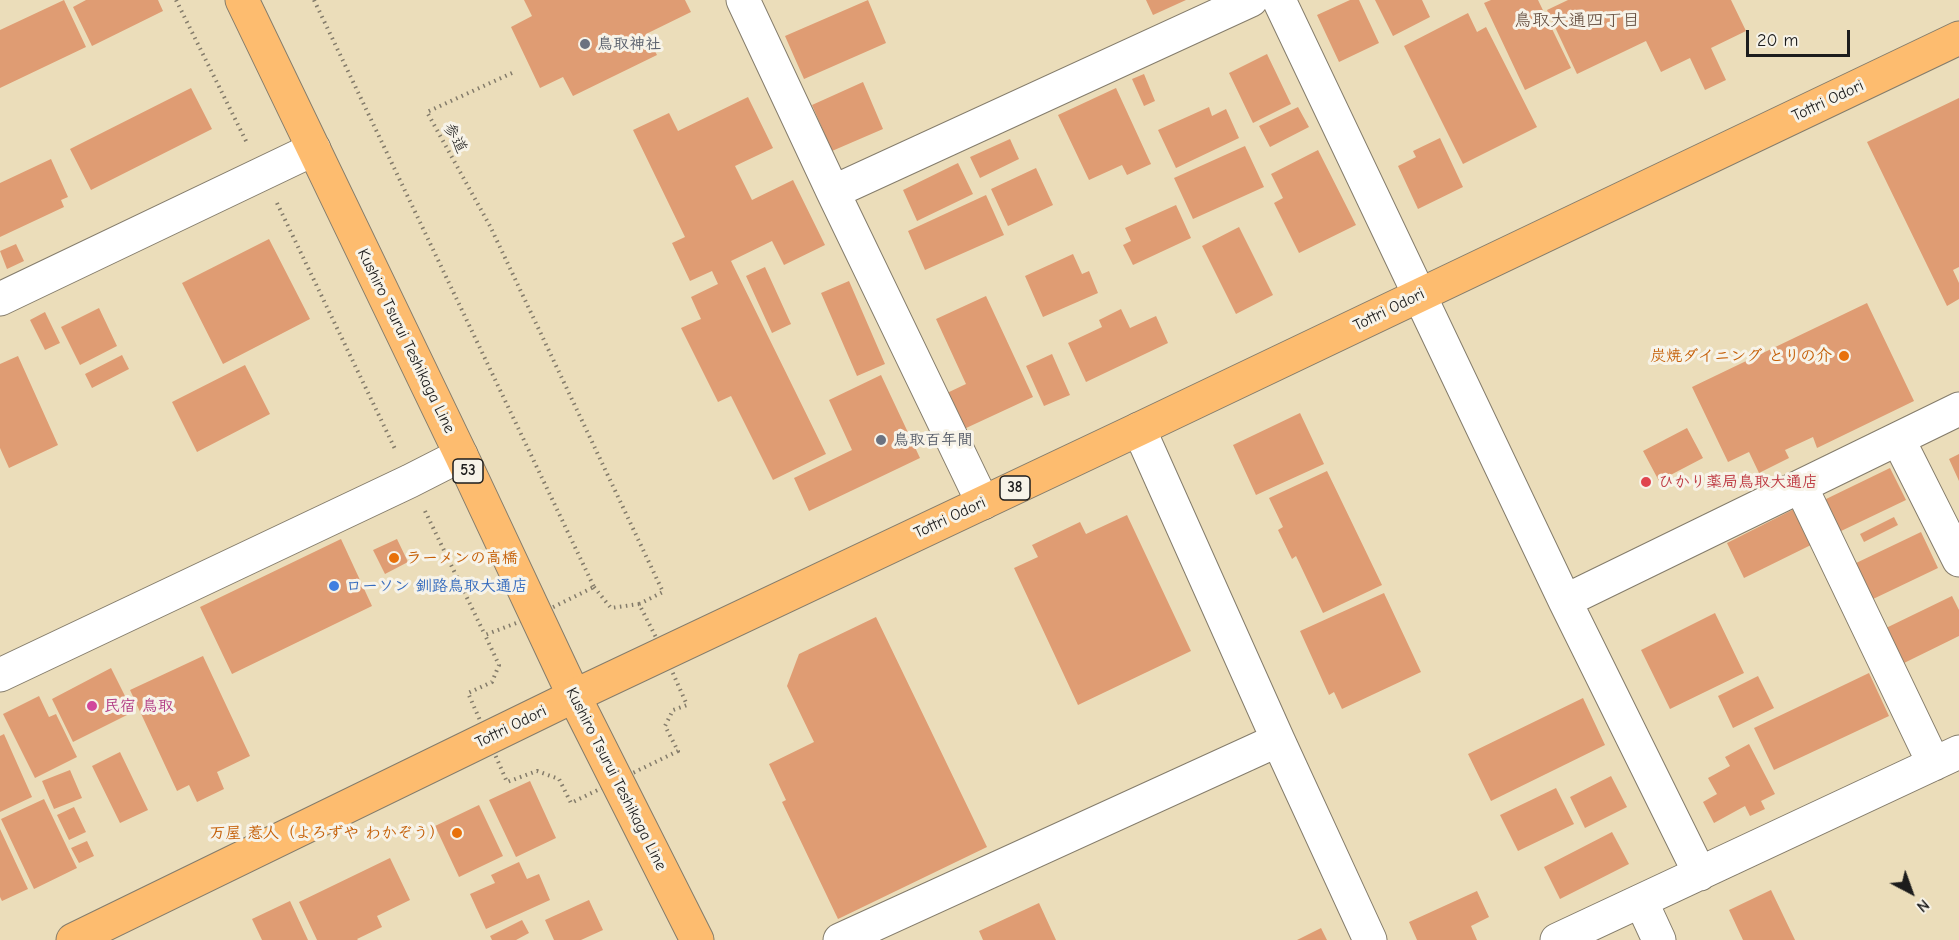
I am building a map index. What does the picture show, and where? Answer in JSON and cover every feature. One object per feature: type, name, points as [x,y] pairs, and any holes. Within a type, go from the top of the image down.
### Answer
[{"type":"main road","name":"Kushiro Tsurui Teshikaga Line","points":[[242,0],[574,696],[697,940]]},
{"type":"main road","name":"Tottri Odori","points":[[73,940],[574,696],[1959,38]]},
{"type":"street","points":[[743,0],[983,503]]},
{"type":"street","points":[[833,192],[1251,0]]},
{"type":"street","points":[[1279,0],[1565,601],[1700,874]]},
{"type":"street","points":[[0,299],[314,149]]},
{"type":"street","points":[[1565,601],[1959,409]]},
{"type":"street","points":[[1139,429],[1370,940]]},
{"type":"street","points":[[1898,439],[1959,560]]},
{"type":"street","points":[[0,675],[461,455]]},
{"type":"street","points":[[1557,940],[1946,758],[1800,487]]},
{"type":"street","points":[[840,940],[1278,740]]},
{"type":"street","points":[[1641,901],[1659,940]]},
{"type":"path","points":[[176,0],[263,175],[484,635]]},
{"type":"path","points":[[314,0],[594,587]]},
{"type":"path","name":"参道","points":[[512,73],[427,112],[490,226],[663,592],[639,604]]},
{"type":"building","points":[[64,0],[86,47],[0,88],[0,30]]},
{"type":"building","points":[[86,0],[158,0],[163,11],[92,46],[73,7]]},
{"type":"building","name":"鳥取神社","points":[[524,0],[685,0],[691,12],[646,34],[657,55],[573,96],[563,77],[540,88],[511,27],[532,16]]},
{"type":"building","points":[[868,0],[886,43],[804,79],[785,36]]},
{"type":"building","points":[[1146,0],[1186,0],[1153,15]]},
{"type":"building","points":[[1350,0],[1359,0],[1379,43],[1339,62],[1317,15]]},
{"type":"building","points":[[1375,0],[1422,0],[1430,17],[1393,36]]},
{"type":"building","points":[[1491,0],[1538,0],[1571,68],[1525,90],[1484,3]]},
{"type":"building","points":[[1568,0],[1731,0],[1746,31],[1711,48],[1726,80],[1705,90],[1690,58],[1661,72],[1646,41],[1577,74],[1547,10]]},
{"type":"building","points":[[1468,13],[1477,32],[1486,27],[1537,127],[1463,164],[1404,46]]},
{"type":"building","points":[[1267,54],[1291,104],[1253,123],[1229,73]]},
{"type":"building","points":[[1144,74],[1155,101],[1144,106],[1132,79]]},
{"type":"building","points":[[863,82],[883,129],[832,151],[812,105]]},
{"type":"building","points":[[191,88],[212,129],[91,190],[70,149]]},
{"type":"building","points":[[1116,88],[1151,164],[1127,175],[1122,165],[1089,180],[1058,115]]},
{"type":"building","points":[[748,97],[773,148],[735,166],[752,200],[793,180],[825,245],[784,265],[772,241],[731,261],[826,454],[773,480],[731,396],[718,402],[681,328],[701,319],[691,297],[718,284],[712,271],[690,281],[672,243],[685,237],[633,130],[669,113],[678,131]]},
{"type":"building","points":[[1959,98],[1959,267],[1953,270],[1959,283],[1959,299],[1947,306],[1867,142]]},
{"type":"building","points":[[1209,107],[1212,116],[1226,109],[1239,138],[1176,168],[1158,130]]},
{"type":"building","points":[[1298,107],[1309,127],[1270,147],[1259,126]]},
{"type":"building","points":[[1440,138],[1463,187],[1418,209],[1398,166],[1416,157],[1413,151]]},
{"type":"building","points":[[1010,139],[1019,159],[980,178],[970,157]]},
{"type":"building","points":[[1245,146],[1264,187],[1193,219],[1174,178]]},
{"type":"building","points":[[1318,150],[1356,225],[1299,253],[1274,203],[1283,198],[1271,174]]},
{"type":"building","points":[[51,159],[68,197],[61,200],[64,207],[0,237],[0,183]]},
{"type":"building","points":[[958,163],[973,194],[917,221],[903,190]]},
{"type":"building","points":[[1036,168],[1053,205],[1008,226],[991,189]]},
{"type":"building","points":[[986,195],[1004,235],[925,270],[908,231]]},
{"type":"building","points":[[1176,205],[1191,238],[1133,265],[1123,245],[1131,241],[1125,228]]},
{"type":"building","points":[[1239,227],[1273,295],[1236,314],[1202,246]]},
{"type":"building","points":[[269,239],[310,319],[223,364],[182,283]]},
{"type":"building","points":[[16,244],[24,261],[7,269],[0,251]]},
{"type":"building","points":[[1073,254],[1082,274],[1089,271],[1098,293],[1043,317],[1025,276]]},
{"type":"building","points":[[765,267],[791,324],[772,333],[746,276]]},
{"type":"building","points":[[849,281],[885,364],[857,376],[821,293]]},
{"type":"building","points":[[986,296],[1033,397],[964,429],[947,393],[966,384],[936,319]]},
{"type":"building","points":[[1867,303],[1914,401],[1817,448],[1813,437],[1785,450],[1789,458],[1759,473],[1749,452],[1728,462],[1692,387]]},
{"type":"building","points":[[99,308],[117,346],[80,365],[61,327]]},
{"type":"building","points":[[1121,309],[1130,328],[1156,316],[1168,343],[1086,382],[1068,343],[1102,327],[1099,320]]},
{"type":"building","points":[[45,312],[60,343],[45,350],[30,320]]},
{"type":"building","points":[[1052,354],[1070,395],[1044,406],[1026,366]]},
{"type":"building","points":[[122,355],[129,369],[92,388],[85,374]]},
{"type":"building","points":[[18,356],[58,445],[9,468],[0,448],[0,364]]},
{"type":"building","points":[[245,365],[270,414],[197,452],[172,402]]},
{"type":"building","points":[[881,375],[920,458],[809,511],[794,478],[852,450],[829,400]]},
{"type":"building","points":[[1300,413],[1324,464],[1256,495],[1233,445]]},
{"type":"building","points":[[1687,428],[1703,458],[1659,481],[1643,451]]},
{"type":"building","points":[[1959,454],[1959,481],[1949,459]]},
{"type":"building","points":[[1890,468],[1906,500],[1839,532],[1824,500]]},
{"type":"building","points":[[1327,471],[1382,585],[1323,613],[1296,556],[1292,559],[1278,530],[1283,527],[1269,498]]},
{"type":"building","points":[[1798,507],[1815,543],[1744,578],[1727,543]]},
{"type":"building","points":[[1127,515],[1191,651],[1078,705],[1014,568],[1038,557],[1032,545],[1080,522],[1086,534]]},
{"type":"building","points":[[1894,517],[1898,525],[1864,542],[1860,534]]},
{"type":"building","points":[[1921,532],[1938,568],[1871,600],[1854,564]]},
{"type":"building","points":[[341,539],[372,606],[232,674],[200,607]]},
{"type":"building","points":[[397,539],[408,562],[385,574],[373,550]]},
{"type":"building","points":[[1384,593],[1421,672],[1342,709],[1334,692],[1329,695],[1300,631]]},
{"type":"building","points":[[1952,596],[1959,610],[1959,636],[1902,664],[1886,628]]},
{"type":"building","points":[[1715,613],[1744,673],[1670,709],[1641,650]]},
{"type":"building","points":[[876,617],[987,847],[838,919],[782,802],[786,800],[769,764],[814,742],[787,686],[799,654]]},
{"type":"building","points":[[203,656],[250,756],[217,772],[224,789],[197,802],[189,785],[177,791],[130,690]]},
{"type":"building","points":[[111,668],[133,712],[73,742],[52,699]]},
{"type":"building","points":[[1869,673],[1889,716],[1774,770],[1754,728]]},
{"type":"building","points":[[1758,676],[1774,708],[1733,728],[1718,696]]},
{"type":"building","points":[[39,696],[49,717],[56,714],[77,757],[35,778],[3,714]]},
{"type":"building","points":[[1583,698],[1605,745],[1491,801],[1468,754]]},
{"type":"building","points":[[4,734],[32,797],[0,812],[0,736]]},
{"type":"building","points":[[1749,744],[1775,794],[1761,801],[1765,809],[1750,816],[1745,806],[1714,823],[1703,802],[1717,794],[1708,778],[1730,766],[1725,757]]},
{"type":"building","points":[[120,752],[148,810],[120,823],[92,766]]},
{"type":"building","points":[[70,770],[82,798],[54,809],[42,781]]},
{"type":"building","points":[[1611,776],[1627,807],[1585,828],[1570,797]]},
{"type":"building","points":[[530,781],[556,838],[516,857],[489,800]]},
{"type":"building","points":[[1556,788],[1574,824],[1518,851],[1500,815]]},
{"type":"building","points":[[44,799],[77,868],[34,889],[1,819]]},
{"type":"building","points":[[479,805],[503,856],[459,877],[435,826]]},
{"type":"building","points":[[74,807],[86,832],[69,840],[57,815]]},
{"type":"building","points":[[0,829],[28,889],[2,901],[0,897]]},
{"type":"building","points":[[1612,832],[1629,864],[1560,899],[1544,867]]},
{"type":"building","points":[[87,841],[94,856],[79,863],[71,848]]},
{"type":"building","points":[[390,858],[410,900],[377,916],[382,927],[358,940],[317,940],[299,902]]},
{"type":"building","points":[[519,862],[527,879],[539,874],[550,900],[486,929],[470,894],[495,883],[491,875]]},
{"type":"building","points":[[1771,890],[1795,940],[1743,940],[1729,910]]},
{"type":"building","points":[[1477,891],[1489,917],[1471,926],[1477,940],[1417,940],[1409,922]]},
{"type":"building","points":[[589,900],[603,930],[581,940],[554,940],[545,920]]},
{"type":"building","points":[[290,901],[308,940],[262,940],[252,919]]},
{"type":"building","points":[[1039,903],[1056,940],[983,940],[979,931]]},
{"type":"building","points":[[522,920],[529,933],[516,940],[492,940],[490,936]]},
{"type":"building","points":[[1321,928],[1327,940],[1297,940]]},
{"type":"place","name":"鳥取神社","points":[[585,44]]},
{"type":"place","name":"炭焼ダイニング とりの介","points":[[1844,356]]},
{"type":"place","name":"鳥取百年間","points":[[881,440]]},
{"type":"place","name":"ひかり薬局鳥取大通店","points":[[1646,482]]},
{"type":"place","name":"ラーメンの高橋","points":[[394,558]]},
{"type":"place","name":"ローソン 釧路鳥取大通店","points":[[334,586]]},
{"type":"place","name":"民宿 鳥取","points":[[92,706]]},
{"type":"place","name":"万屋 惹人（よろずや わかぞう）","points":[[457,833]]},
{"type":"district","name":"鳥取大通四丁目","points":[[1577,21]]}]
